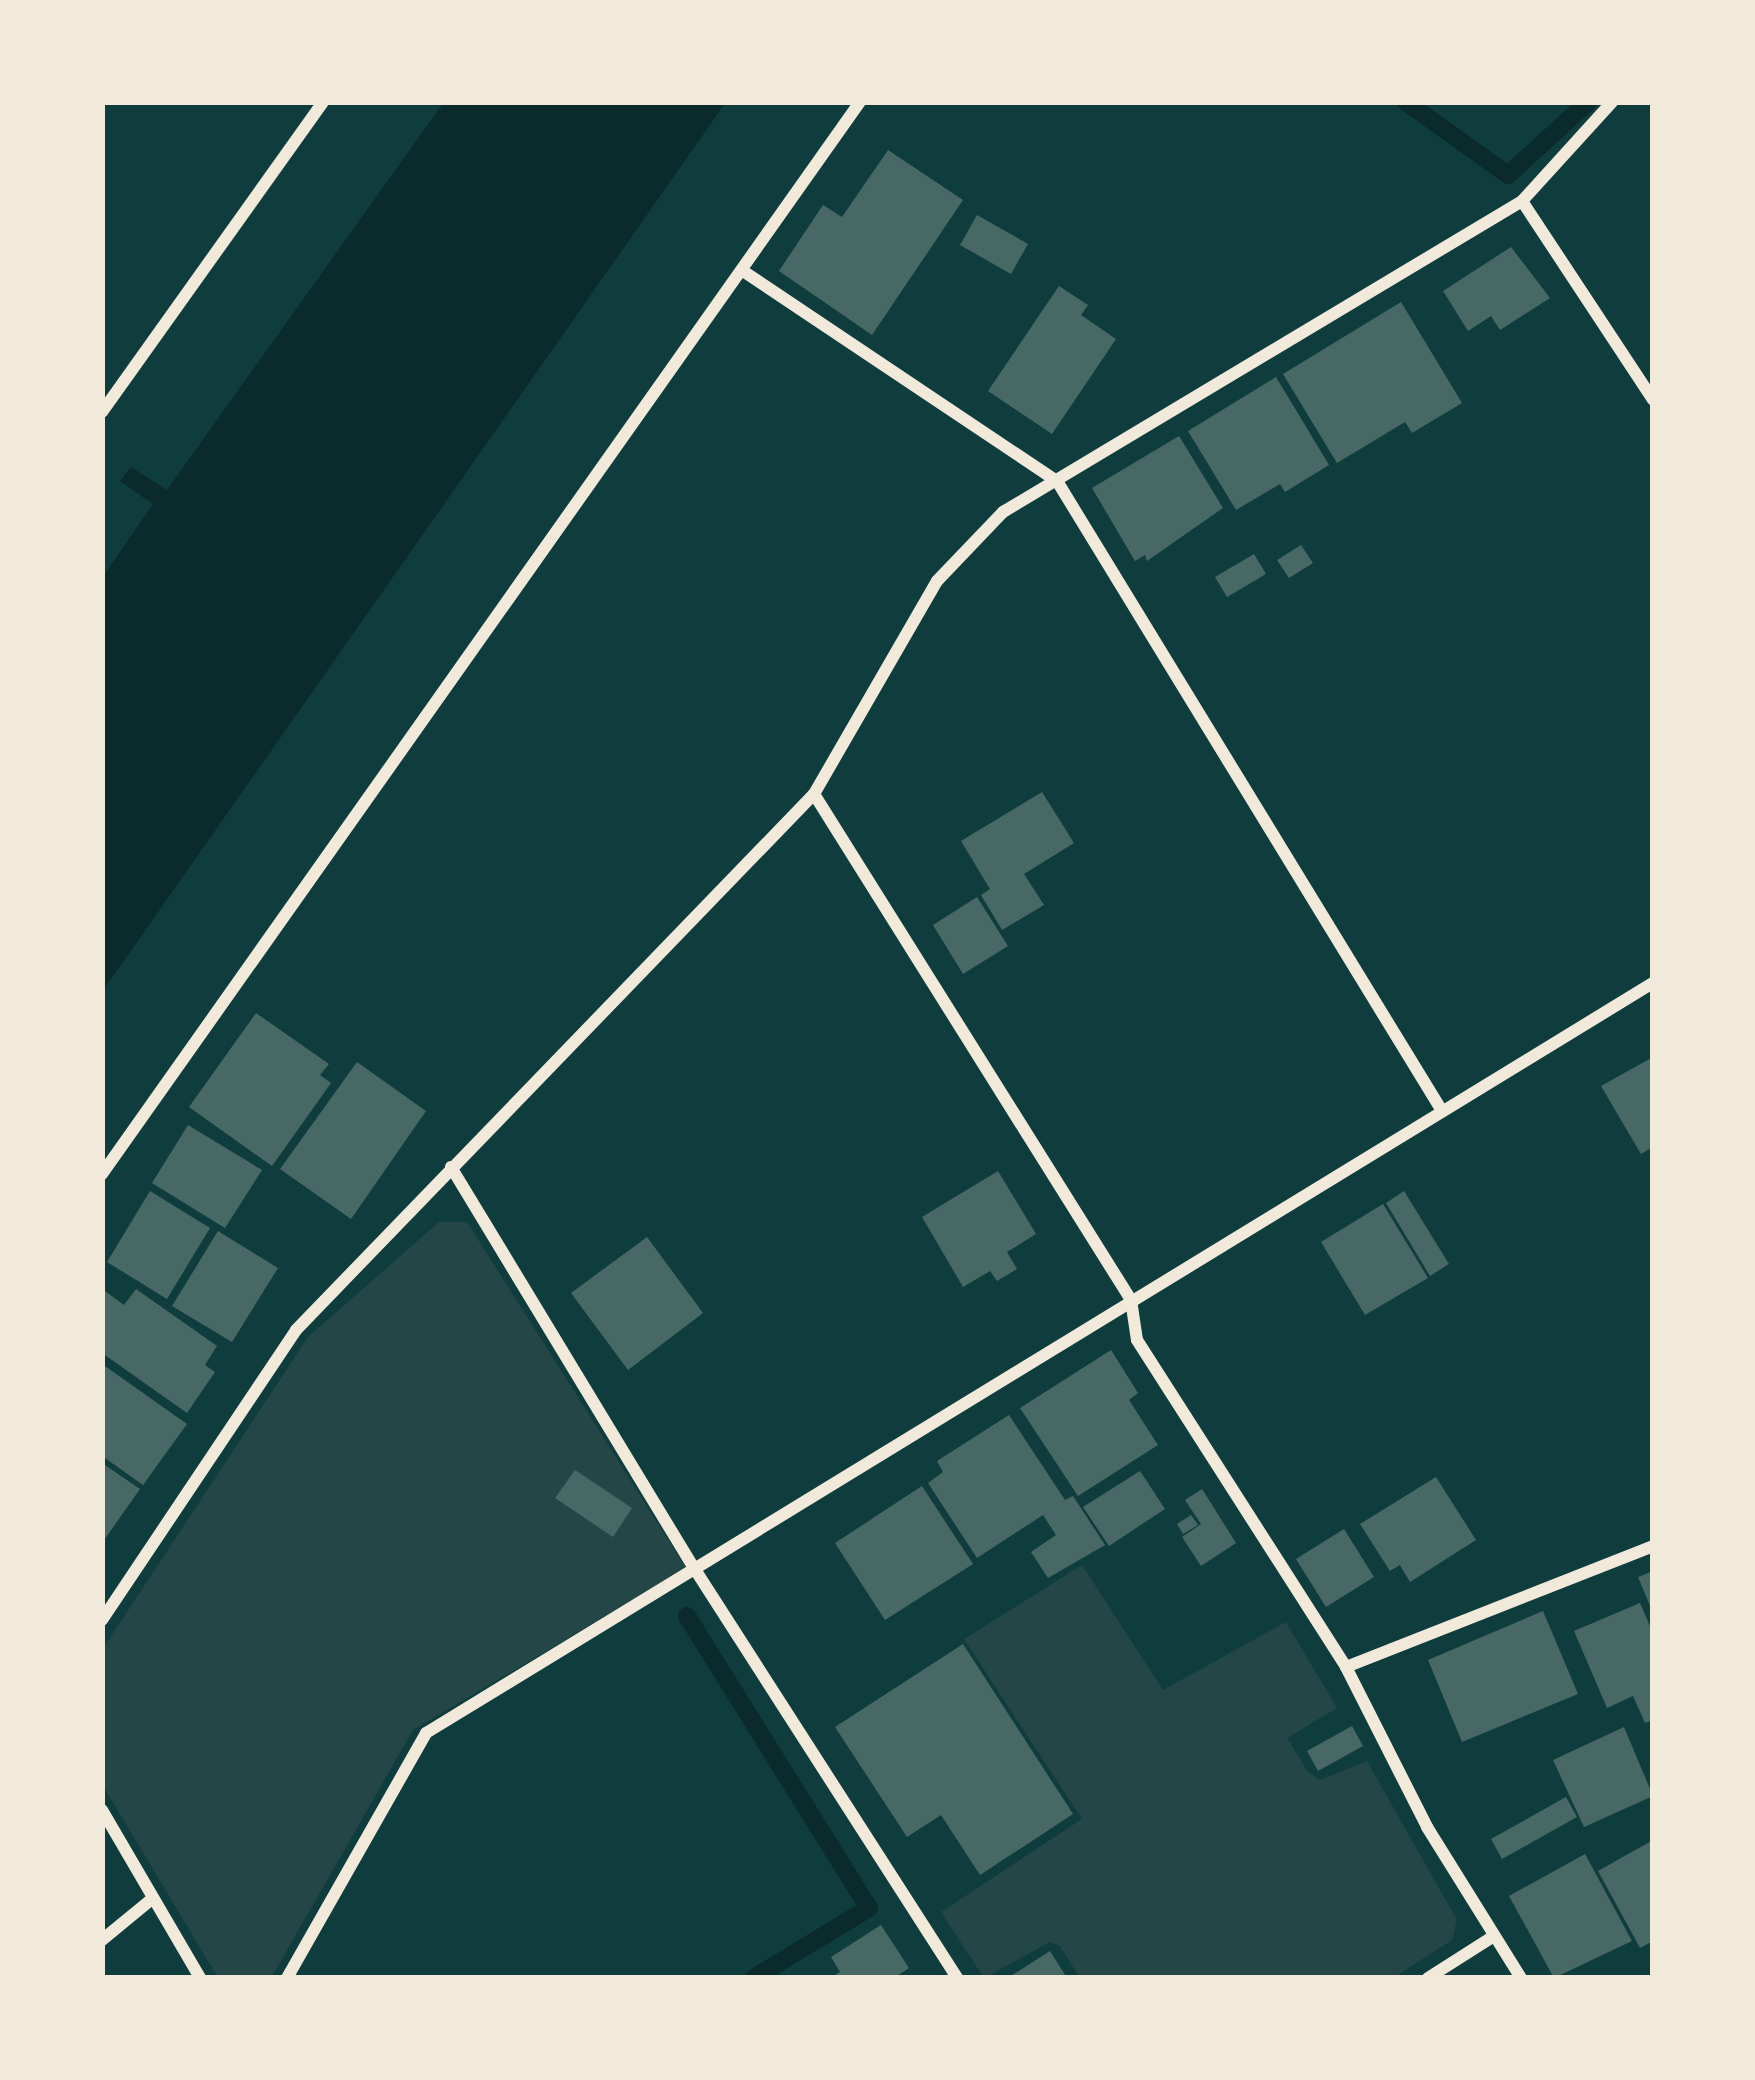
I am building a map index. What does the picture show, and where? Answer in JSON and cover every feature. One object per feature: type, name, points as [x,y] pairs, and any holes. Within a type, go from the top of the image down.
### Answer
[{"type":"street","points":[[102,412],[323,102]]},
{"type":"street","points":[[102,1174],[860,102]]},
{"type":"street","points":[[102,1620],[296,1330],[814,794],[938,581],[1003,512],[1522,201],[1612,102]]},
{"type":"street","points":[[1522,201],[1653,400]]},
{"type":"street","points":[[742,271],[1057,481],[1442,1111]]},
{"type":"street","points":[[814,794],[1131,1300],[1137,1340],[1346,1667],[1426,1827],[1521,1978]]},
{"type":"street","points":[[286,1978],[426,1733],[1653,983]]},
{"type":"street","points":[[451,1168],[696,1570],[957,1978]]},
{"type":"street","points":[[1346,1667],[1653,1546]]},
{"type":"street","points":[[102,1810],[200,1978]]},
{"type":"street","points":[[102,1940],[153,1898]]},
{"type":"street","points":[[1428,1978],[1494,1936]]},
{"type":"shaded area","points":[[444,102],[726,102],[102,992],[102,578],[153,504],[120,481],[131,467],[167,490]]},
{"type":"shaded area","points":[[439,1222],[467,1222],[686,1568],[413,1730],[271,1978],[218,1978],[102,1784],[102,1650],[308,1337]]},
{"type":"shaded area","points":[[1082,1565],[1163,1690],[1286,1622],[1337,1708],[1287,1738],[1308,1772],[1320,1780],[1367,1761],[1457,1920],[1452,1940],[1393,1978],[1080,1978],[1060,1946],[1050,1942],[984,1978],[941,1912],[1082,1819],[964,1639]]},
{"type":"building","points":[[888,150],[963,200],[872,335],[779,271],[823,205],[842,217]]},
{"type":"building","points":[[977,215],[1028,244],[1011,274],[960,245]]},
{"type":"building","points":[[1511,247],[1550,298],[1500,330],[1491,316],[1468,331],[1443,291]]},
{"type":"building","points":[[1059,286],[1088,305],[1081,315],[1116,339],[1052,434],[988,391]]},
{"type":"building","points":[[1401,302],[1462,403],[1412,433],[1405,422],[1337,463],[1283,374]]},
{"type":"building","points":[[1276,377],[1329,465],[1285,492],[1280,484],[1236,510],[1188,431]]},
{"type":"building","points":[[1179,436],[1223,508],[1147,561],[1145,555],[1135,561],[1092,488]]},
{"type":"building","points":[[1301,545],[1313,563],[1289,578],[1277,560]]},
{"type":"building","points":[[1254,554],[1266,574],[1227,597],[1215,577]]},
{"type":"building","points":[[1042,792],[1074,843],[1024,874],[1044,905],[1002,930],[981,895],[990,889],[961,841]]},
{"type":"building","points":[[977,897],[1008,946],[963,974],[933,925]]},
{"type":"building","points":[[256,1013],[329,1064],[320,1075],[331,1083],[272,1166],[189,1107]]},
{"type":"building","points":[[1653,1057],[1653,1147],[1641,1154],[1601,1086]]},
{"type":"building","points":[[357,1062],[426,1111],[351,1219],[280,1169]]},
{"type":"building","points":[[188,1125],[262,1170],[225,1228],[152,1183]]},
{"type":"building","points":[[998,1171],[1036,1234],[1007,1252],[1017,1269],[997,1281],[990,1271],[963,1287],[922,1217]]},
{"type":"building","points":[[150,1191],[210,1228],[167,1299],[107,1262]]},
{"type":"building","points":[[1404,1191],[1449,1264],[1430,1276],[1386,1203]]},
{"type":"building","points":[[1383,1204],[1428,1278],[1365,1315],[1321,1242]]},
{"type":"building","points":[[218,1231],[278,1268],[232,1342],[172,1306]]},
{"type":"building","points":[[647,1237],[703,1313],[628,1370],[571,1293]]},
{"type":"building","points":[[102,1289],[124,1305],[136,1289],[217,1346],[205,1365],[215,1372],[187,1413],[102,1353]]},
{"type":"building","points":[[1111,1350],[1138,1393],[1129,1400],[1158,1445],[1078,1496],[1020,1408]]},
{"type":"building","points":[[102,1364],[187,1424],[143,1485],[102,1456]]},
{"type":"building","points":[[1009,1415],[1065,1500],[1073,1496],[1105,1545],[1048,1578],[1031,1552],[1056,1535],[1043,1515],[977,1558],[928,1483],[943,1472],[937,1461]]},
{"type":"building","points":[[102,1463],[140,1489],[102,1543]]},
{"type":"building","points":[[575,1470],[632,1508],[613,1537],[555,1498]]},
{"type":"building","points":[[1140,1471],[1165,1509],[1109,1546],[1083,1507]]},
{"type":"building","points":[[1436,1477],[1476,1540],[1410,1582],[1400,1565],[1390,1571],[1360,1524]]},
{"type":"building","points":[[922,1486],[973,1564],[885,1620],[835,1543]]},
{"type":"building","points":[[1202,1489],[1236,1543],[1201,1566],[1182,1537],[1201,1524],[1185,1500]]},
{"type":"building","points":[[1191,1515],[1198,1525],[1183,1534],[1177,1524]]},
{"type":"building","points":[[1344,1529],[1374,1577],[1326,1607],[1296,1559]]},
{"type":"building","points":[[1653,1571],[1653,1613],[1638,1577]]},
{"type":"building","points":[[1640,1603],[1653,1633],[1653,1720],[1645,1723],[1633,1696],[1607,1708],[1574,1631]]},
{"type":"building","points":[[1543,1611],[1578,1694],[1462,1742],[1428,1660]]},
{"type":"building","points":[[963,1644],[1073,1814],[980,1875],[941,1815],[907,1837],[835,1727]]},
{"type":"building","points":[[1352,1726],[1363,1746],[1318,1771],[1307,1751]]},
{"type":"building","points":[[1624,1727],[1653,1796],[1584,1827],[1553,1760]]},
{"type":"building","points":[[1566,1797],[1577,1817],[1502,1859],[1491,1839]]},
{"type":"building","points":[[1653,1840],[1653,1941],[1640,1948],[1598,1871]]},
{"type":"building","points":[[1585,1854],[1632,1941],[1554,1978],[1509,1896]]},
{"type":"building","points":[[881,1925],[909,1968],[894,1978],[830,1978],[840,1972],[831,1957]]},
{"type":"building","points":[[1050,1951],[1067,1978],[1008,1978]]},
{"type":"waterway","points":[[1406,102],[1508,175],[1588,102]]},
{"type":"waterway","points":[[687,1616],[869,1908],[754,1978]]}]
